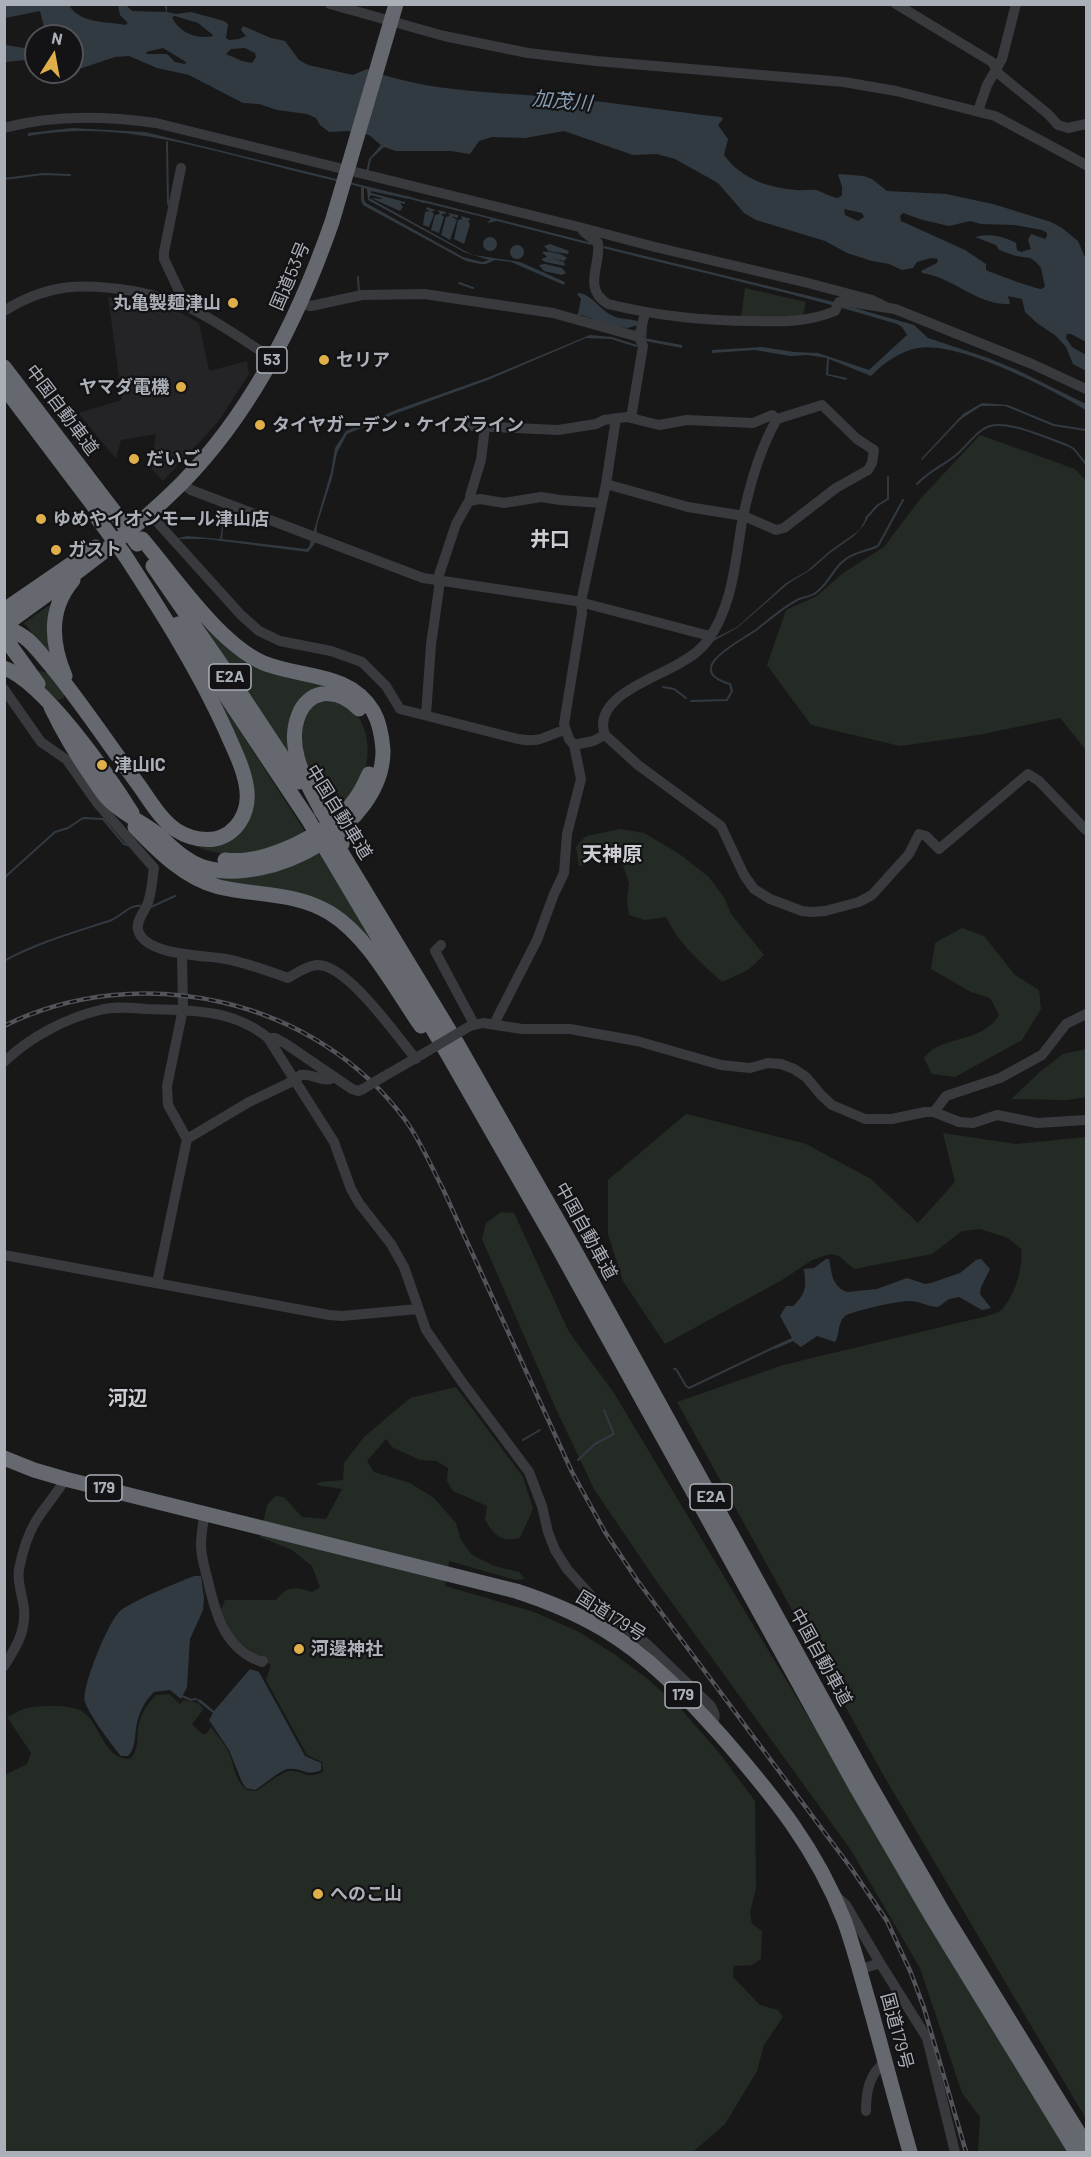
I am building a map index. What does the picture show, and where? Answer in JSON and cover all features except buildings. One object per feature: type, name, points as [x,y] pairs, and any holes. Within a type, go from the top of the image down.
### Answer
[{"type":"highway","name":"国道53号","points":[[4,626],[94,559],[182,483],[235,418],[273,359],[301,304],[325,244],[396,4]]},
{"type":"highway","name":"中国自動車道","points":[[4,367],[50,435],[230,676],[405,957],[570,1242],[867,1780],[944,1914],[1086,2145]]},
{"type":"highway","name":"中国自動車道","points":[[4,387],[50,435]]},
{"type":"highway","name":"国道53号","points":[[4,610],[88,551],[144,517]]},
{"type":"highway","points":[[4,626],[27,639],[74,693],[155,807],[174,829],[185,835],[205,840],[223,836],[237,826],[245,810],[247,790],[241,769],[215,707],[174,634],[133,547]]},
{"type":"highway","points":[[108,800],[134,817],[184,858],[214,869],[246,870],[290,858],[324,841],[348,824],[359,813],[373,792],[381,767],[382,742],[377,719],[366,701],[349,688],[330,679],[268,665],[244,653],[133,547]]},
{"type":"highway","points":[[88,733],[56,651],[54,640],[55,618],[61,597],[66,588],[94,559]]},
{"type":"highway","points":[[4,626],[12,648],[51,707],[114,796],[134,817]]},
{"type":"highway","points":[[25,667],[58,709],[88,733]]},
{"type":"highway","points":[[52,667],[88,733],[127,786],[171,861],[206,882],[231,890],[302,900],[323,909],[342,922],[369,951],[491,1131]]},
{"type":"highway","points":[[4,668],[27,681],[51,707],[88,733]]},
{"type":"highway","points":[[51,707],[71,747],[108,800],[159,837],[206,857],[230,861],[267,855],[293,845],[321,830],[342,815],[358,796],[369,775],[374,753],[373,742],[366,719],[348,699],[330,694],[314,697],[302,707],[295,724],[296,756],[315,814]]},
{"type":"highway","points":[[127,786],[155,807],[159,837]]},
{"type":"highway","points":[[127,786],[134,817]]},
{"type":"highway","name":"中国自動車道","points":[[336,848],[447,1053],[558,1247],[855,1785],[938,1927],[1076,2152]]},
{"type":"highway","name":"国道179号","points":[[4,1458],[65,1479],[483,1581],[548,1601],[605,1630],[634,1651],[671,1682],[711,1725],[781,1806],[802,1836],[845,1922],[910,2152]]},
{"type":"street","points":[[330,4],[391,25],[528,52],[607,62],[844,82],[906,94],[978,111],[1017,127],[1086,165]]},
{"type":"street","points":[[896,4],[992,62],[999,74],[1058,125],[1068,128],[1086,124]]},
{"type":"street","points":[[978,111],[987,85],[1002,59],[1016,4]]},
{"type":"street","points":[[4,128],[21,123],[62,119],[126,119],[199,132],[872,300],[1032,364],[1086,389]]},
{"type":"street","points":[[180,305],[182,297],[164,252],[181,168]]},
{"type":"street","points":[[575,226],[598,243],[593,284],[604,301],[645,313],[714,320],[782,322],[826,315],[835,311],[839,302],[843,301],[886,307]]},
{"type":"street","points":[[4,311],[40,292],[74,286],[93,285],[132,291],[180,305],[207,318],[273,359]]},
{"type":"street","points":[[301,304],[312,306],[362,295],[424,294],[553,313],[639,337]]},
{"type":"street","points":[[631,418],[643,346],[639,337],[645,313]]},
{"type":"street","points":[[606,484],[688,507],[744,516],[776,530],[784,528],[836,488],[867,470],[872,463],[874,450],[857,439],[822,405],[777,419],[759,457],[744,516],[734,578],[717,625],[690,657],[631,689],[610,705],[603,721],[605,735],[638,765],[721,826],[744,875],[754,889],[770,899],[802,911],[825,911],[859,902],[872,895],[909,854],[919,834],[926,836],[939,849],[1028,774],[1039,781],[1086,830]]},
{"type":"street","points":[[472,426],[558,430],[616,418],[631,418],[659,425],[687,420],[753,423],[772,415],[777,419]]},
{"type":"street","points":[[494,1024],[537,940],[564,873],[567,834],[581,779],[574,745],[565,730],[582,613],[581,602],[606,484],[616,418]]},
{"type":"street","points":[[426,715],[438,581],[443,559],[456,524],[472,499],[470,496],[483,454],[485,427]]},
{"type":"street","points":[[182,483],[191,490],[423,578],[581,602],[710,636]]},
{"type":"street","points":[[472,499],[504,503],[541,497],[601,503]]},
{"type":"street","points":[[144,517],[259,631],[280,640],[332,651],[362,663],[386,686],[400,709],[518,739],[534,741],[545,739],[565,730]]},
{"type":"street","points":[[4,689],[41,742],[67,760],[98,804],[154,868],[149,902],[137,928],[141,937],[148,944],[182,954],[225,959],[288,978],[308,967],[329,967],[344,976],[358,989],[418,1057]]},
{"type":"street","points":[[574,745],[593,741],[605,735]]},
{"type":"street","points":[[441,945],[435,951],[472,1025]]},
{"type":"street","points":[[157,1283],[187,1139],[168,1105],[167,1086],[183,1010],[182,954]]},
{"type":"street","points":[[4,1062],[24,1045],[43,1034],[95,1011],[120,1008],[183,1010],[225,1015],[256,1028],[268,1038],[329,1134],[359,1203],[391,1244],[404,1267],[426,1329],[529,1472],[555,1550],[567,1569],[601,1607],[648,1645],[710,1705],[716,1718],[711,1725]]},
{"type":"street","points":[[934,1112],[946,1096],[1000,1078],[1042,1055],[1066,1024],[1086,1014]]},
{"type":"street","points":[[268,1038],[275,1038],[286,1044],[333,1078],[358,1091],[472,1025],[494,1024],[522,1029],[570,1029],[599,1033],[739,1068],[750,1068],[768,1063],[781,1064],[806,1077],[832,1105],[866,1119],[892,1119],[916,1113],[934,1112],[959,1122],[972,1123],[997,1115],[1037,1123],[1086,1120]]},
{"type":"street","points":[[187,1139],[249,1102],[301,1075],[326,1080],[333,1078]]},
{"type":"street","points":[[4,1255],[329,1315],[342,1316],[418,1309]]},
{"type":"street","points":[[4,1666],[17,1646],[25,1624],[18,1580],[30,1534],[35,1522],[65,1479]]},
{"type":"street","points":[[205,1512],[201,1548],[203,1565],[220,1625],[236,1647],[250,1658],[263,1661]]},
{"type":"street","points":[[832,1893],[846,1905],[927,2038],[955,2152]]},
{"type":"street","points":[[860,1970],[880,1963]]},
{"type":"street","points":[[866,2111],[870,2079],[885,2062]]},
{"type":"shaded area","points":[[745,288],[806,302],[802,318],[741,318]]},
{"type":"shaded area","name":"ヤマダ電機","points":[[108,297],[155,304],[176,310],[199,323],[209,371],[247,361],[249,374],[218,422],[163,481],[151,468],[156,434],[121,440],[116,459],[78,413],[122,400]]},
{"type":"shaded area","points":[[980,435],[1075,469],[1086,481],[1086,750],[1060,718],[978,735],[900,746],[811,725],[767,665],[786,610],[817,596],[843,573],[884,547],[921,498]]},
{"type":"shaded area","points":[[188,602],[224,641],[333,684],[312,692],[291,758]]},
{"type":"shaded area","points":[[51,606],[47,633],[50,655],[24,623]]},
{"type":"shaded area","points":[[186,648],[306,833],[262,850],[231,854],[201,848],[186,841],[220,842],[251,803]]},
{"type":"shaded area","points":[[31,672],[49,673],[64,694],[64,698],[58,700],[51,696]]},
{"type":"shaded area","points":[[338,701],[351,709],[362,723],[368,750],[365,769],[358,786],[333,815],[315,787],[298,740],[306,711],[319,702]]},
{"type":"shaded area","points":[[621,829],[644,833],[678,853],[709,877],[725,899],[731,914],[764,955],[748,970],[722,982],[684,944],[666,917],[645,920],[629,915],[627,900],[629,883],[622,863],[605,854],[586,865],[579,866],[576,847],[586,836]]},
{"type":"shaded area","points":[[317,850],[377,948],[342,917],[210,880],[190,865]]},
{"type":"shaded area","points":[[962,928],[984,936],[1015,975],[1039,990],[1041,1009],[1022,1040],[955,1077],[932,1074],[924,1058],[929,1052],[943,1044],[979,1033],[993,1023],[999,1015],[990,998],[971,992],[931,969],[935,943]]},
{"type":"shaded area","points":[[1086,1049],[1086,1097],[1067,1100],[1011,1099],[1063,1054]]},
{"type":"shaded area","points":[[686,1114],[806,1144],[871,1179],[918,1223],[955,1182],[943,1133],[1016,1144],[1086,1137],[1086,2119],[881,1771],[677,1402],[783,1365],[997,1313],[1008,1301],[1018,1279],[1021,1249],[1008,1238],[980,1229],[962,1231],[932,1254],[854,1269],[839,1256],[830,1254],[812,1260],[782,1280],[665,1344],[623,1281],[608,1234],[608,1180]]},
{"type":"shaded area","points":[[501,1212],[514,1213],[569,1332],[614,1393],[1069,2152],[978,2152],[980,2117],[962,2093],[920,1968],[851,1850],[657,1582],[594,1489],[555,1407],[482,1239],[486,1223]]},
{"type":"shaded area","points":[[456,1387],[523,1477],[533,1509],[520,1538],[508,1539],[495,1534],[485,1520],[487,1506],[453,1491],[447,1481],[448,1468],[436,1461],[420,1460],[392,1447],[386,1439],[367,1461],[374,1472],[410,1483],[434,1498],[456,1523],[461,1540],[472,1555],[494,1566],[519,1572],[525,1579],[516,1580],[449,1561],[445,1586],[534,1612],[579,1632],[614,1654],[649,1680],[681,1709],[720,1754],[755,1801],[756,1888],[750,1913],[752,1924],[762,1931],[761,1959],[752,1965],[734,1966],[733,1977],[760,2005],[778,2010],[783,2017],[764,2045],[757,2071],[725,2124],[693,2152],[5,2152],[5,1775],[27,1764],[31,1753],[7,1717],[24,1709],[37,1707],[63,1706],[78,1709],[95,1725],[114,1754],[130,1759],[135,1751],[139,1723],[150,1701],[156,1695],[169,1694],[180,1704],[184,1700],[197,1703],[201,1707],[203,1710],[192,1724],[202,1734],[206,1734],[211,1727],[228,1751],[237,1777],[244,1788],[256,1791],[287,1772],[295,1771],[312,1775],[323,1772],[322,1762],[307,1755],[266,1680],[271,1665],[239,1642],[230,1632],[221,1610],[225,1600],[276,1600],[292,1588],[312,1592],[320,1587],[312,1566],[292,1550],[260,1537],[267,1505],[276,1496],[284,1497],[302,1517],[326,1519],[342,1489],[316,1485],[320,1482],[343,1480],[344,1463],[364,1437],[410,1398]]},
{"type":"water","name":"加茂川","points":[[5,5],[69,5],[86,19],[125,25],[128,23],[120,15],[118,5],[126,5],[132,11],[166,12],[165,5],[167,5],[167,12],[176,14],[191,12],[224,21],[228,24],[226,38],[229,40],[246,36],[241,30],[243,26],[271,38],[285,41],[299,60],[308,65],[353,75],[367,69],[414,83],[439,87],[585,100],[721,117],[723,119],[718,125],[728,139],[724,155],[747,176],[776,187],[816,190],[838,198],[842,195],[842,187],[838,174],[864,176],[872,179],[887,191],[946,194],[993,204],[1051,222],[1078,241],[1086,260],[1086,342],[1071,334],[1067,334],[1066,338],[1072,347],[1086,355],[1086,371],[1073,364],[1066,347],[1056,336],[1025,312],[1022,299],[1008,296],[1010,304],[987,301],[944,280],[922,273],[921,271],[937,263],[938,259],[931,258],[917,262],[913,268],[902,270],[889,264],[847,253],[825,241],[756,220],[744,213],[718,183],[675,159],[657,154],[633,155],[564,131],[525,138],[492,137],[479,141],[470,154],[451,151],[396,151],[384,147],[371,159],[368,173],[366,173],[369,159],[381,145],[369,135],[348,131],[329,132],[320,125],[316,118],[307,114],[243,103],[189,75],[157,68],[129,56],[115,57],[84,67],[84,24],[43,24],[40,11],[5,18]],"holes":[[[172,17],[198,23],[213,36],[201,37],[183,31]],[[163,48],[186,62],[185,64],[175,62],[167,54],[147,54],[146,52]],[[245,48],[255,53],[256,57],[252,63],[226,54],[231,49]],[[844,209],[862,213],[864,217],[858,221],[845,215]],[[903,213],[949,226],[970,221],[1042,230],[1047,233],[1045,239],[1031,234],[1028,240],[1031,249],[1021,252],[1017,250],[1016,243],[1006,239],[991,235],[975,237],[996,245],[999,250],[1030,258],[1036,262],[1041,268],[1045,287],[1037,288],[986,270],[986,264],[965,250],[901,221],[900,216]]]},
{"type":"water","points":[[5,45],[24,48],[24,60],[5,62]]},
{"type":"water","points":[[72,128],[145,132],[406,196],[409,199],[371,191],[371,193],[405,202],[405,204],[400,203],[403,207],[400,211],[371,198],[382,198],[371,195],[369,198],[474,255],[520,262],[565,282],[564,285],[511,262],[495,260],[480,264],[466,261],[363,205],[361,187],[158,138],[82,131],[28,136],[28,133]],"holes":[[[364,188],[367,189],[368,200],[464,252],[489,260],[482,262],[463,257],[366,203]]]},
{"type":"water","points":[[423,200],[592,243],[591,245],[497,221],[487,223],[491,219],[422,202]]},
{"type":"water","points":[[427,207],[435,210],[431,211],[434,214],[429,227],[423,225],[425,212],[430,211],[426,209]]},
{"type":"water","points":[[438,210],[446,212],[441,214],[444,217],[439,233],[431,230],[435,215],[440,214]]},
{"type":"water","points":[[448,213],[458,215],[458,218],[451,216],[457,220],[450,240],[441,235],[446,217],[450,216]]},
{"type":"water","points":[[461,216],[471,219],[468,221],[470,224],[464,244],[454,239],[458,220],[462,219]]},
{"type":"water","points":[[490,237],[495,239],[497,244],[495,249],[490,251],[485,249],[483,244],[485,239]]},
{"type":"water","points":[[550,244],[569,251],[568,254],[549,251],[544,246]]},
{"type":"water","points":[[517,245],[522,247],[524,252],[522,257],[517,259],[512,257],[510,252],[512,247]]},
{"type":"water","points":[[604,246],[834,302],[914,325],[928,338],[1017,370],[1086,404],[1086,410],[1051,390],[1004,368],[956,351],[918,348],[887,362],[871,376],[829,359],[828,374],[847,378],[846,380],[826,375],[827,358],[807,355],[790,356],[755,350],[712,353],[712,350],[762,347],[818,353],[869,370],[907,335],[897,324],[861,313],[603,248]]},
{"type":"water","points":[[542,252],[565,256],[567,258],[564,261],[550,258],[564,262],[565,266],[545,262],[541,259],[547,257]]},
{"type":"water","points":[[539,265],[562,268],[566,273],[562,275],[544,271]]},
{"type":"water","points":[[577,294],[588,296],[611,315],[640,322],[639,325],[627,328],[581,315],[576,316],[581,299]]},
{"type":"water","points":[[590,335],[612,337],[637,345],[644,338],[682,345],[682,348],[645,341],[636,347],[611,339],[586,338],[488,380],[347,434],[337,453],[332,478],[317,525],[316,542],[308,552],[206,539],[175,539],[187,536],[220,539],[225,509],[222,539],[306,549],[309,547],[331,472],[335,448],[346,431],[396,410],[489,377]]},
{"type":"water","points":[[982,403],[1008,405],[1054,424],[1086,429],[1086,431],[1053,426],[1005,406],[981,406],[961,419],[921,459],[963,414]]},
{"type":"water","points":[[868,518],[864,525],[854,536],[812,569],[789,583],[737,628],[710,643],[695,660],[714,636],[713,639],[737,627],[786,583],[807,571],[854,534]]},
{"type":"water","points":[[742,551],[737,579],[717,630]]},
{"type":"water","points":[[829,1259],[835,1282],[847,1292],[877,1289],[907,1278],[925,1284],[931,1283],[960,1273],[976,1260],[981,1259],[990,1269],[980,1294],[991,1308],[982,1310],[959,1297],[949,1299],[938,1307],[910,1301],[888,1304],[845,1316],[835,1342],[817,1336],[801,1347],[793,1341],[775,1349],[774,1346],[792,1338],[780,1316],[786,1306],[793,1306],[803,1293],[804,1269],[814,1268]]},
{"type":"water","points":[[194,1576],[201,1576],[204,1598],[203,1610],[190,1639],[187,1687],[181,1699],[170,1690],[154,1692],[145,1702],[140,1714],[131,1752],[128,1756],[121,1756],[96,1722],[85,1702],[87,1684],[96,1656],[108,1629],[119,1612],[144,1598]]},
{"type":"water","points":[[250,1669],[259,1672],[305,1756],[321,1763],[321,1770],[311,1773],[288,1769],[255,1790],[246,1788],[229,1750],[209,1720],[213,1713],[195,1699],[201,1700],[214,1711]]},
{"type":"waterway","points":[[167,142],[168,204]]},
{"type":"waterway","points":[[4,179],[43,174],[70,175]]},
{"type":"waterway","points":[[407,197],[424,202]]},
{"type":"waterway","points":[[358,277],[359,292]]},
{"type":"waterway","points":[[459,283],[473,288]]},
{"type":"waterway","points":[[645,340],[646,328]]},
{"type":"waterway","points":[[917,484],[955,456],[978,433],[990,426],[1011,426],[1067,445],[1074,449],[1086,464]]},
{"type":"waterway","points":[[866,518],[878,505],[888,499],[888,477]]},
{"type":"waterway","points":[[691,701],[727,700],[732,691],[730,684],[716,678],[711,671],[712,664],[718,656],[786,607],[818,591],[845,559],[878,546],[903,500]]},
{"type":"waterway","points":[[663,687],[674,689],[686,698]]},
{"type":"waterway","points":[[4,878],[55,832],[68,828],[83,818],[103,819],[127,845]]},
{"type":"waterway","points":[[151,907],[175,896]]},
{"type":"waterway","points":[[4,961],[42,943],[114,919],[133,907],[142,906]]},
{"type":"waterway","points":[[674,1369],[689,1388],[777,1346]]},
{"type":"waterway","points":[[578,1460],[595,1444],[614,1434],[604,1410]]},
{"type":"waterway","points":[[523,1440],[540,1430]]},
{"type":"waterway","points":[[182,1696],[191,1700],[196,1699]]},
{"type":"railway","points":[[4,1026],[56,1006],[111,995],[167,994],[222,1002],[275,1019],[324,1045],[368,1079],[406,1121],[443,1189],[572,1472],[605,1532],[637,1580],[851,1868],[887,1921],[924,2008],[966,2152]]},
{"type":"place","name":"丸亀製麺津山","points":[[233,303]]},
{"type":"place","name":"セリア","points":[[324,360]]},
{"type":"place","name":"ヤマダ電機","points":[[181,387]]},
{"type":"place","name":"タイヤガーデン・ケイズライン","points":[[260,425]]},
{"type":"place","name":"だいご","points":[[134,459]]},
{"type":"place","name":"ゆめやイオンモール津山店","points":[[41,519]]},
{"type":"place","name":"ガスト","points":[[56,550]]},
{"type":"place","name":"津山IC","points":[[102,765]]},
{"type":"place","name":"河邊神社","points":[[299,1649]]},
{"type":"place","name":"へのこ山","points":[[318,1894]]},
{"type":"district","name":"井口","points":[[550,539]]},
{"type":"district","name":"天神原","points":[[612,854]]},
{"type":"district","name":"河辺","points":[[128,1398]]}]
